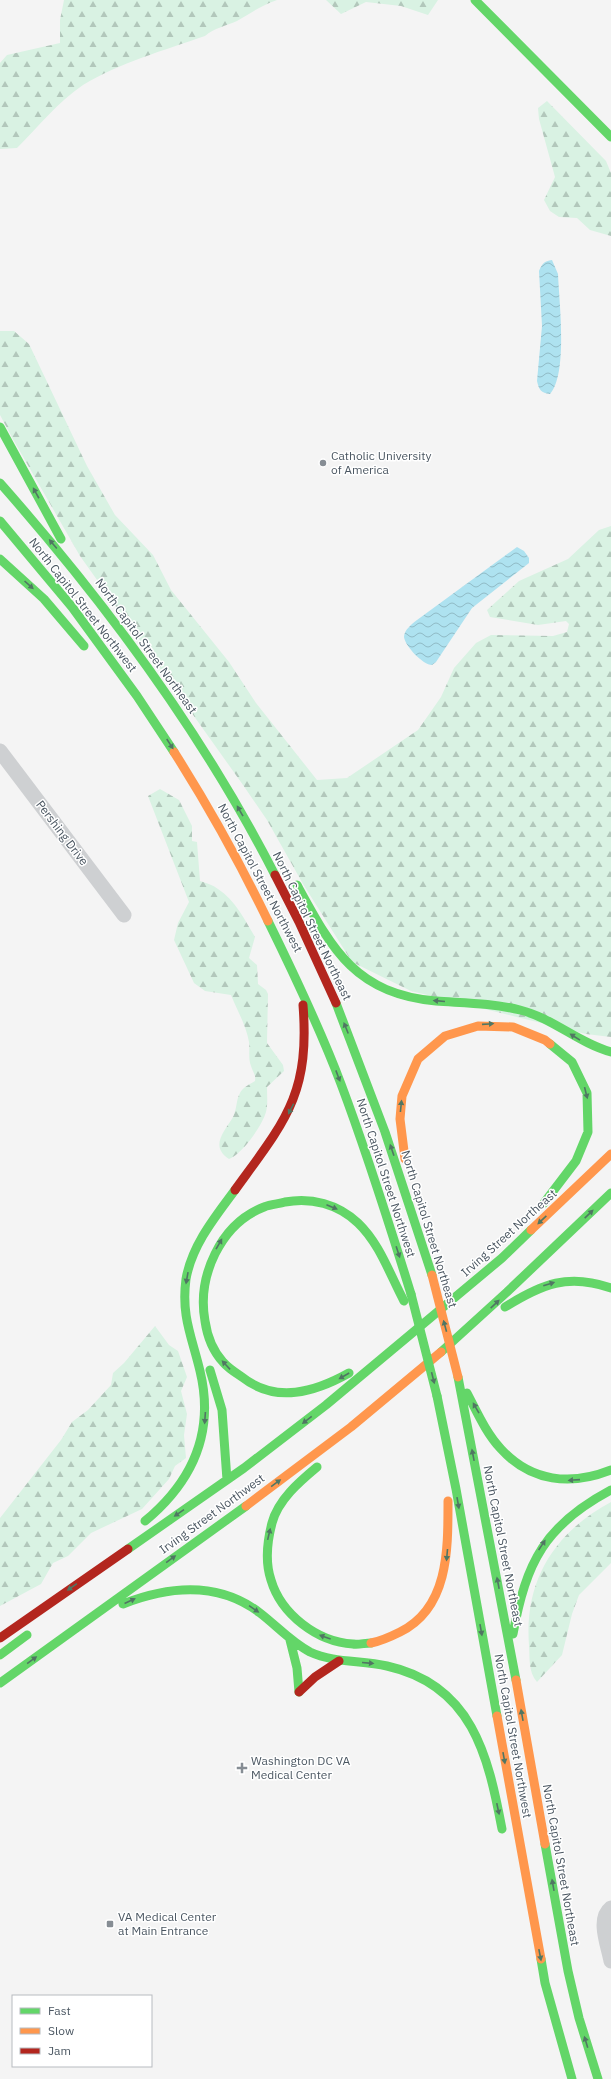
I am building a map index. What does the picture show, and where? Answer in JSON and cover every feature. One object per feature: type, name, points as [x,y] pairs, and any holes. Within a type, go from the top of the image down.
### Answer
[{"type":"main road","points":[[475,0],[611,137]]},
{"type":"main road","points":[[0,427],[90,588]]},
{"type":"main road","name":"North Capitol Street Northeast","points":[[0,483],[90,588],[134,648],[175,706],[250,827],[297,917],[330,990],[370,1089],[409,1200],[432,1275],[458,1377],[510,1649],[568,1970],[579,2018],[598,2079]]},
{"type":"main road","name":"North Capitol Street Northwest","points":[[0,520],[69,603],[148,711],[188,773],[241,865],[274,928],[302,988],[353,1114],[381,1194],[411,1294],[437,1396],[448,1446],[536,1933],[551,2007],[572,2079]]},
{"type":"main road","points":[[0,559],[44,599],[91,654]]},
{"type":"main road","points":[[101,664],[148,711]]},
{"type":"main road","points":[[250,827],[282,867]]},
{"type":"main road","points":[[292,879],[333,949],[352,969],[376,985],[411,998],[502,1006],[530,1012],[551,1021],[580,1040],[611,1052]]},
{"type":"main road","points":[[135,1528],[156,1512],[177,1490],[193,1464],[203,1434],[206,1414],[204,1393],[201,1374],[188,1333],[186,1282],[191,1261],[197,1246],[210,1224],[284,1121],[298,1090],[305,1054],[302,988]]},
{"type":"main road","points":[[409,1200],[400,1105],[408,1078],[421,1057],[434,1044],[450,1034],[465,1028],[484,1024],[513,1026],[548,1041],[567,1057],[580,1077],[588,1104],[588,1131],[580,1154],[571,1169],[502,1258]]},
{"type":"main road","name":"Irving Street Northeast","points":[[402,1343],[502,1258],[611,1154]]},
{"type":"main road","points":[[456,1340],[611,1193]]},
{"type":"main road","points":[[402,1343],[323,1388],[294,1394],[268,1391],[242,1379],[227,1366],[216,1352],[207,1331],[204,1319],[203,1294],[207,1270],[211,1258],[223,1237],[231,1228],[240,1220],[260,1207],[282,1201],[303,1200],[333,1207],[358,1223],[376,1245],[421,1333]]},
{"type":"main road","points":[[456,1340],[526,1294],[551,1283],[583,1280],[611,1288]]},
{"type":"main road","points":[[186,1312],[220,1395],[227,1480]]},
{"type":"main road","name":"Irving Street Northwest","points":[[0,1683],[310,1458],[401,1387],[456,1340]]},
{"type":"main road","name":"Irving Street Northwest","points":[[0,1638],[227,1480],[298,1427],[402,1343]]},
{"type":"main road","points":[[458,1377],[494,1440],[507,1455],[521,1467],[548,1478],[568,1480],[587,1479],[611,1470]]},
{"type":"main road","points":[[382,1414],[401,1387]]},
{"type":"main road","points":[[338,1449],[372,1422]]},
{"type":"main road","points":[[326,1460],[292,1491],[276,1514],[268,1537],[266,1553],[268,1570],[272,1586],[279,1600],[289,1613],[301,1624],[314,1633],[330,1639],[365,1643],[383,1640],[404,1630],[424,1614],[437,1593],[443,1578],[447,1558],[448,1446]]},
{"type":"main road","points":[[510,1649],[522,1588],[531,1565],[543,1544],[558,1526],[575,1510],[611,1490]]},
{"type":"main road","points":[[196,1512],[211,1491]]},
{"type":"main road","points":[[82,1623],[155,1592],[169,1589],[196,1589],[213,1591],[242,1602],[258,1612],[290,1640],[309,1652],[339,1661],[376,1664],[408,1673],[437,1689],[460,1710],[483,1748],[505,1842]]},
{"type":"main road","points":[[10,1631],[28,1607]]},
{"type":"main road","points":[[0,1655],[38,1628]]},
{"type":"main road","points":[[290,1640],[297,1668],[299,1692],[315,1677],[339,1661]]},
{"type":"main road","points":[[518,1884],[536,1933]]},
{"type":"street","name":"Pershing Drive","points":[[0,751],[124,915]]},
{"type":"street","points":[[610,1908],[606,1914],[604,1923],[611,1961]]},
{"type":"green space","points":[[64,0],[277,0],[261,7],[237,21],[212,31],[205,36],[142,58],[97,77],[83,85],[65,99],[17,148],[0,149],[0,63],[7,55],[60,43],[60,20]]},
{"type":"green space","points":[[326,0],[438,0],[428,15],[401,6],[366,2],[341,14]]},
{"type":"green space","points":[[547,101],[606,161],[611,173],[611,236],[590,230],[577,218],[559,217],[550,211],[544,200],[555,177],[539,119],[538,108]]},
{"type":"green space","points":[[0,331],[14,331],[29,344],[87,466],[115,515],[153,555],[171,590],[229,662],[256,703],[317,780],[347,778],[418,730],[441,697],[454,668],[476,643],[491,635],[553,636],[567,632],[569,624],[566,621],[538,625],[490,617],[487,610],[519,581],[568,559],[599,530],[611,526],[611,1037],[586,1034],[411,991],[352,962],[303,884],[267,820],[80,556],[14,441],[0,415]]},
{"type":"green space","points":[[160,789],[179,800],[192,826],[192,841],[197,842],[200,881],[216,888],[230,899],[255,937],[249,958],[257,965],[258,984],[266,990],[268,994],[267,1043],[283,1065],[284,1071],[267,1087],[267,1109],[260,1125],[240,1152],[229,1159],[220,1149],[220,1138],[233,1117],[241,1091],[255,1081],[255,1075],[250,1060],[248,1036],[231,995],[205,991],[194,983],[174,940],[178,923],[189,902],[148,796]]},
{"type":"green space","points":[[155,1326],[169,1345],[178,1351],[187,1377],[181,1391],[187,1414],[184,1435],[186,1458],[175,1466],[169,1479],[142,1509],[91,1533],[68,1556],[53,1563],[41,1584],[0,1606],[0,1518],[61,1440],[72,1422],[88,1410],[111,1385],[113,1373],[124,1363]]},
{"type":"green space","points":[[611,1502],[611,1563],[579,1595],[572,1614],[562,1655],[537,1682],[532,1674],[530,1665],[529,1621],[532,1599],[538,1579],[547,1560],[559,1543],[591,1514]]},
{"type":"water","points":[[552,260],[558,274],[561,319],[561,354],[556,384],[550,394],[544,393],[541,390],[537,381],[542,326],[539,271],[544,263]]},
{"type":"water","points":[[517,547],[524,551],[529,558],[529,563],[472,608],[436,662],[432,665],[419,659],[405,641],[404,634],[409,627]]},
{"type":"traffic: fast","points":[[475,0],[611,137]]},
{"type":"traffic: fast","points":[[0,427],[61,539]]},
{"type":"traffic: fast","points":[[0,483],[77,575],[150,670],[216,770],[247,822],[275,875]]},
{"type":"traffic: fast","points":[[0,521],[72,607],[137,696],[174,752]]},
{"type":"traffic: fast","points":[[0,559],[44,599],[84,646]]},
{"type":"traffic: fast","points":[[297,885],[322,929],[335,948],[349,964],[366,978],[385,989],[408,997],[488,1005],[520,1010],[544,1019],[588,1043],[611,1052]]},
{"type":"traffic: fast","points":[[268,921],[316,1022],[333,1063],[369,1162],[411,1294]]},
{"type":"traffic: fast","points":[[336,1003],[385,1132],[432,1275]]},
{"type":"traffic: fast","points":[[544,1203],[576,1161],[588,1132],[587,1093],[572,1062],[550,1044]]},
{"type":"traffic: fast","points":[[145,1521],[176,1490],[196,1455],[202,1435],[204,1394],[200,1371],[186,1315],[186,1279],[193,1255],[205,1232],[235,1190]]},
{"type":"traffic: fast","points":[[441,1352],[507,1292],[611,1193]]},
{"type":"traffic: fast","points":[[349,1373],[336,1380],[309,1390],[282,1393],[255,1385],[235,1372],[219,1358],[213,1348],[207,1332],[203,1304],[209,1270],[215,1254],[224,1239],[235,1226],[249,1215],[267,1206],[305,1200],[314,1201],[333,1207],[350,1216],[366,1231],[379,1250],[404,1301]]},
{"type":"traffic: fast","points":[[128,1549],[244,1468],[326,1405],[502,1258],[531,1230]]},
{"type":"traffic: fast","points":[[505,1307],[531,1292],[556,1283],[582,1281],[611,1288]]},
{"type":"traffic: fast","points":[[411,1294],[437,1396]]},
{"type":"traffic: fast","points":[[210,1370],[222,1410],[227,1480]]},
{"type":"traffic: fast","points":[[458,1377],[516,1680]]},
{"type":"traffic: fast","points":[[467,1393],[482,1422],[496,1443],[513,1460],[525,1468],[552,1478],[567,1479],[596,1475],[611,1470]]},
{"type":"traffic: fast","points":[[437,1396],[456,1489],[497,1716]]},
{"type":"traffic: fast","points":[[317,1467],[290,1492],[284,1499],[275,1515],[270,1530],[267,1552],[271,1580],[283,1604],[292,1615],[314,1632],[326,1638],[340,1642],[355,1644],[371,1643]]},
{"type":"traffic: fast","points":[[513,1634],[518,1609],[525,1586],[532,1566],[542,1548],[554,1532],[570,1517],[588,1503],[611,1490]]},
{"type":"traffic: fast","points":[[0,1683],[246,1506]]},
{"type":"traffic: fast","points":[[123,1604],[158,1593],[175,1590],[210,1591],[244,1603],[260,1613],[290,1639],[319,1656],[338,1660],[377,1664],[416,1675],[439,1689],[457,1706],[471,1727],[482,1750],[490,1775],[502,1829]]},
{"type":"traffic: fast","points":[[0,1655],[27,1635]]},
{"type":"traffic: fast","points":[[290,1640],[297,1668],[299,1692]]},
{"type":"traffic: fast","points":[[545,1844],[568,1971],[579,2018],[598,2079]]},
{"type":"traffic: fast","points":[[541,1959],[545,1983],[572,2079]]},
{"type":"traffic: slow","points":[[174,752],[224,835],[268,921]]},
{"type":"traffic: slow","points":[[405,1159],[400,1119],[402,1096],[418,1059],[445,1036],[478,1026],[513,1027],[545,1040],[550,1044]]},
{"type":"traffic: slow","points":[[531,1230],[611,1154]]},
{"type":"traffic: slow","points":[[432,1275],[458,1377]]},
{"type":"traffic: slow","points":[[246,1506],[351,1427],[441,1352]]},
{"type":"traffic: slow","points":[[371,1643],[393,1636],[416,1621],[428,1608],[437,1593],[446,1557],[448,1501]]},
{"type":"traffic: slow","points":[[516,1680],[545,1844]]},
{"type":"traffic: slow","points":[[497,1716],[541,1959]]},
{"type":"traffic: jam","points":[[275,875],[299,922],[336,1003]]},
{"type":"traffic: jam","points":[[235,1190],[268,1145],[280,1125],[298,1085],[304,1036],[303,1005]]},
{"type":"traffic: jam","points":[[0,1638],[128,1549]]},
{"type":"traffic: jam","points":[[299,1692],[315,1677],[339,1661]]},
{"type":"place","name":"Catholic University of America","points":[[323,463]]},
{"type":"place","name":"Washington DC VA Medical Center","points":[[242,1768]]},
{"type":"place","name":"VA Medical Center at Main Entrance","points":[[110,1924]]}]
